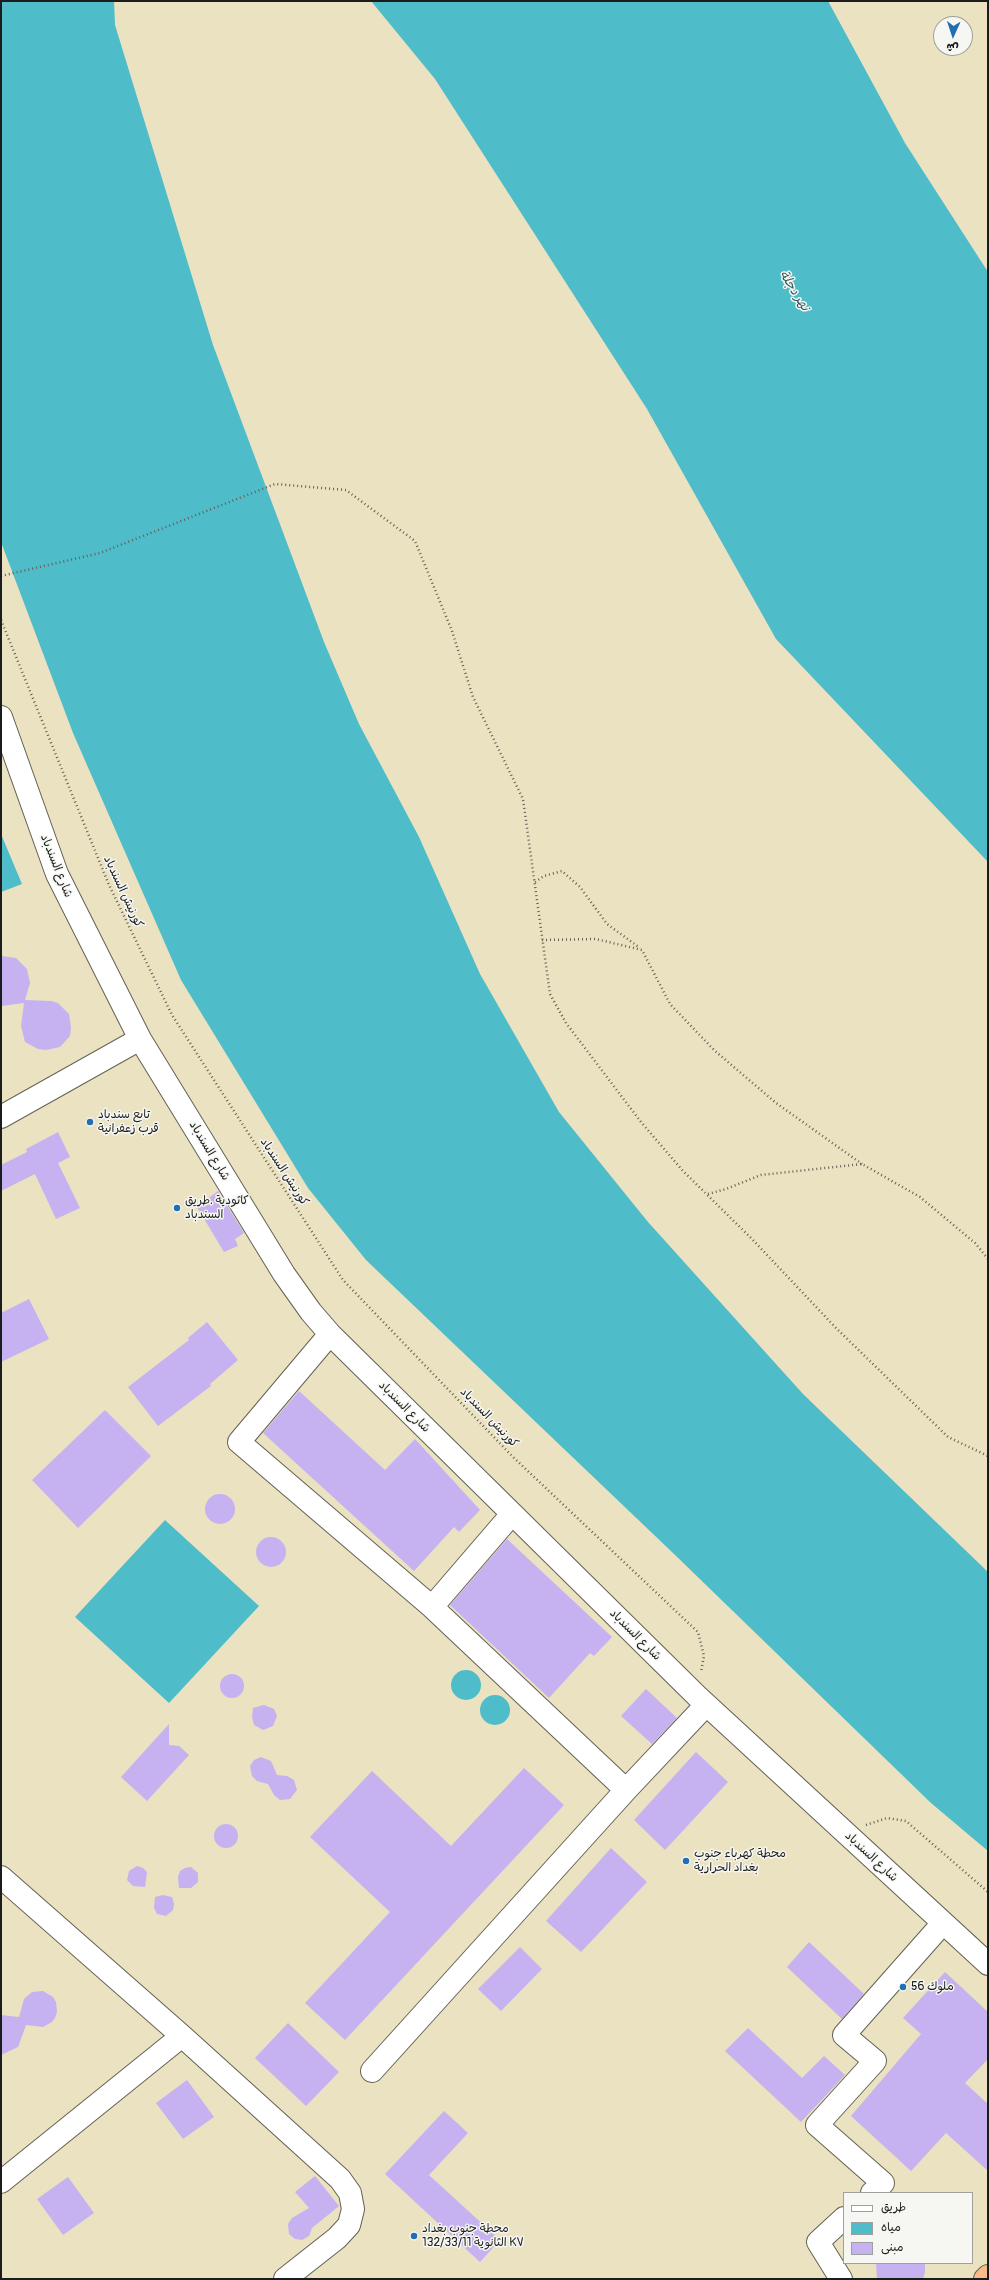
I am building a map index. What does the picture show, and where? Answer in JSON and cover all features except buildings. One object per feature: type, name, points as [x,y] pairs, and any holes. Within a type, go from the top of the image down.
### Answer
[{"type":"highway","points":[[985,2279],[988,2276]]},
{"type":"street","name":"شارع السندباد","points":[[1,717],[57,874],[140,1039],[284,1274],[330,1334],[701,1700],[988,1964]]},
{"type":"street","points":[[1,1117],[140,1039]]},
{"type":"street","points":[[330,1334],[239,1442],[432,1607],[626,1790]]},
{"type":"street","points":[[432,1607],[512,1514]]},
{"type":"street","points":[[372,2071],[626,1790],[701,1700]]},
{"type":"street","points":[[1,1877],[182,2036],[340,2180],[350,2193],[353,2209],[348,2225],[337,2238],[284,2279]]},
{"type":"street","points":[[873,2192],[883,2183],[817,2125],[874,2061],[844,2035],[943,1923]]},
{"type":"street","points":[[1,2182],[182,2036]]},
{"type":"street","points":[[841,2279],[818,2242],[843,2219]]},
{"type":"path","points":[[1,576],[100,553],[276,484],[346,490],[415,541],[452,631],[473,698],[523,799],[550,994],[566,1024],[641,1122],[683,1171],[751,1238],[836,1328],[948,1437],[988,1456]]},
{"type":"path","name":"كورنيش السندباد","points":[[1,620],[109,885],[172,1015],[343,1280],[513,1457],[698,1632],[704,1656],[701,1700]]},
{"type":"path","points":[[535,882],[544,876],[562,871],[580,887],[608,924],[642,950],[670,1004],[714,1050],[776,1103],[862,1164],[920,1197],[974,1244],[988,1259]]},
{"type":"path","points":[[542,940],[596,939],[642,950]]},
{"type":"path","points":[[707,1194],[726,1189],[761,1175],[862,1164]]},
{"type":"path","points":[[844,1832],[888,1818],[906,1822],[988,1892]]},
{"type":"water","points":[[1,1],[114,1],[115,25],[213,345],[324,642],[359,724],[419,837],[480,974],[559,1112],[648,1222],[803,1394],[988,1572],[988,1851],[931,1803],[673,1553],[366,1260],[308,1188],[181,980],[73,733],[1,542]]},
{"type":"water","name":"نهر دجلة","points":[[371,1],[828,1],[905,143],[988,272],[988,862],[776,639],[647,409],[435,79]]},
{"type":"water","points":[[1,834],[22,884],[1,892]]},
{"type":"water","points":[[165,1520],[259,1606],[169,1703],[75,1617]]},
{"type":"water","points":[[466,1670],[477,1674],[481,1685],[477,1696],[466,1700],[455,1696],[451,1685],[455,1674]]},
{"type":"water","points":[[495,1695],[506,1699],[510,1710],[506,1721],[495,1725],[484,1721],[480,1710],[484,1699]]},
{"type":"place","name":"تابع سندباد قرب زعفرانية","points":[[90,1122]]},
{"type":"place","name":"كاثودية .طريق السندباد","points":[[177,1208]]},
{"type":"place","name":"محطة كهرباء جنوب بغداد الحرارية","points":[[686,1861]]},
{"type":"place","name":"ملوك 56","points":[[903,1987]]},
{"type":"place","name":"محطة جنوب بغداد الثانوية 132/33/11 KV","points":[[414,2236]]}]
